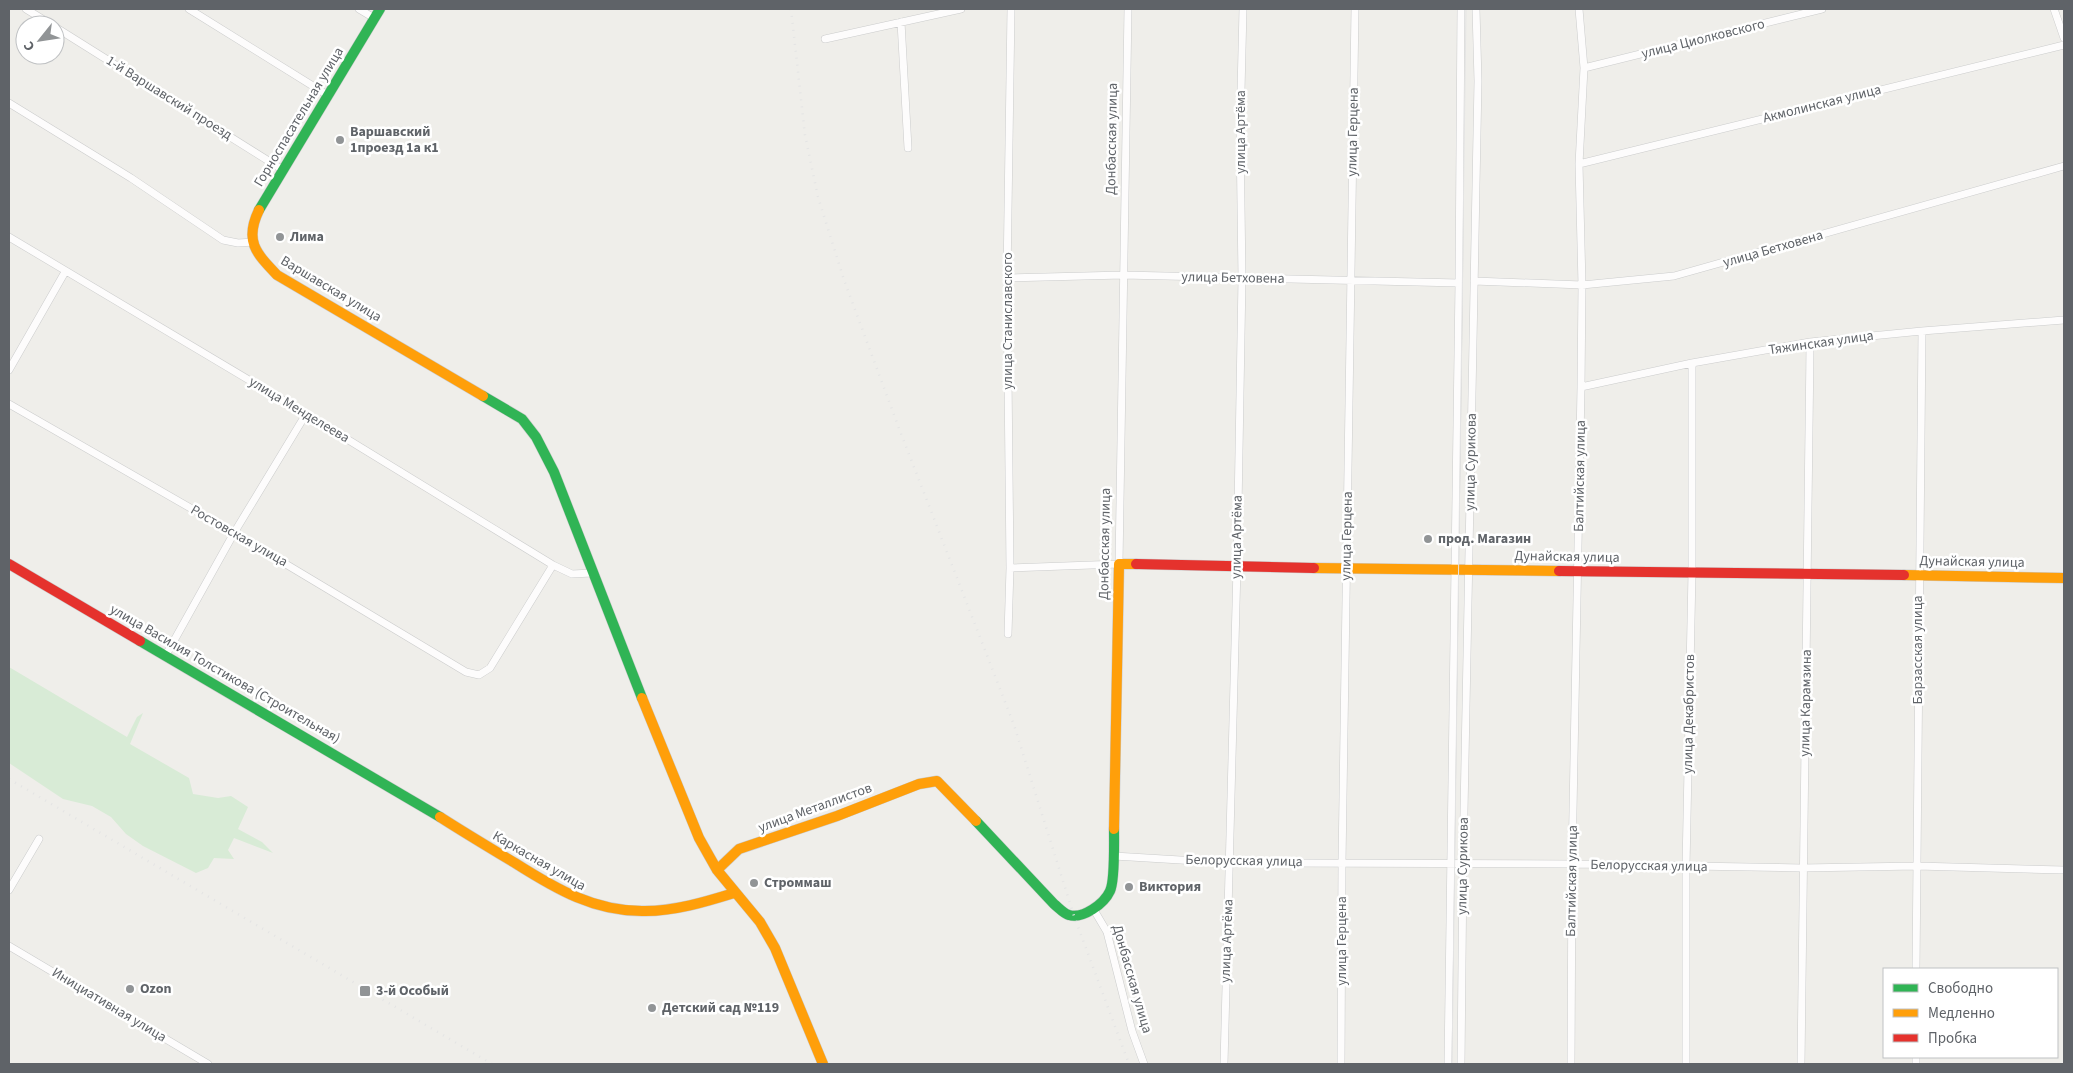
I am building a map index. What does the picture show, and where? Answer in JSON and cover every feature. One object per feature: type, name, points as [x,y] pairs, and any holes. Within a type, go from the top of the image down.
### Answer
[{"type":"main road","name":"Горноспасательная улица","points":[[254,242],[252,224],[263,202],[329,96],[377,13]]},
{"type":"main road","name":"Варшавская улица","points":[[254,242],[257,254],[277,275],[522,419],[547,456],[592,572]]},
{"type":"main road","name":"улица Василия Толстикова (Строительная)","points":[[9,564],[427,809]]},
{"type":"main road","name":"Дунайская улица","points":[[1119,564],[1347,569],[1808,573],[2064,578]]},
{"type":"main road","name":"Донбасская улица","points":[[1094,910],[1110,892],[1114,856],[1119,564]]},
{"type":"main road","points":[[592,572],[699,838],[717,870],[734,893],[760,922],[775,948],[824,1064]]},
{"type":"main road","name":"улица Металлистов","points":[[717,870],[739,849],[837,816],[919,784],[937,781],[1067,916],[1074,916],[1094,910]]},
{"type":"main road","name":"Каркасная улица","points":[[427,809],[558,890],[579,901],[598,907],[636,911],[676,910],[734,893]]},
{"type":"street","points":[[189,9],[329,96]]},
{"type":"street","points":[[360,9],[377,13]]},
{"type":"street","points":[[825,40],[961,9]]},
{"type":"street","name":"улица Станиславского","points":[[1008,634],[1010,568],[1007,278],[1011,9]]},
{"type":"street","name":"Донбасская улица","points":[[1119,564],[1128,9]]},
{"type":"street","name":"улица Артёма","points":[[1224,1064],[1242,278],[1240,132],[1243,9]]},
{"type":"street","name":"улица Герцена","points":[[1341,1064],[1342,863],[1355,9]]},
{"type":"street","name":"улица Сурикова","points":[[1448,1064],[1461,9]]},
{"type":"street","name":"улица Сурикова","points":[[1461,1064],[1478,81],[1476,9]]},
{"type":"street","name":"Балтийская улица","points":[[1571,1064],[1572,864],[1579,571],[1582,285],[1579,164],[1584,68],[1579,9]]},
{"type":"street","name":"улица Циолковского","points":[[1584,68],[1822,9]]},
{"type":"street","points":[[2054,9],[2063,29],[2064,38]]},
{"type":"street","points":[[901,22],[908,148]]},
{"type":"street","name":"1-й Варшавский проезд","points":[[65,33],[283,170]]},
{"type":"street","name":"Акмолинская улица","points":[[1579,164],[2064,45]]},
{"type":"street","points":[[9,103],[131,178],[223,240],[238,243],[254,242]]},
{"type":"street","name":"улица Бетховена","points":[[1474,281],[1582,285],[1674,276],[2064,166]]},
{"type":"street","name":"улица Менделеева","points":[[9,237],[306,414],[553,565],[572,574],[592,572]]},
{"type":"street","points":[[9,370],[65,272]]},
{"type":"street","name":"улица Бетховена","points":[[1007,278],[1123,275],[1459,283]]},
{"type":"street","name":"Тяжинская улица","points":[[1581,387],[1692,363],[1810,342],[2064,320]]},
{"type":"street","name":"Барзасская улица","points":[[1916,968],[1922,331]]},
{"type":"street","name":"улица Карамзина","points":[[1801,1064],[1810,342]]},
{"type":"street","name":"улица Декабристов","points":[[1686,1064],[1686,867],[1692,572],[1692,363]]},
{"type":"street","name":"Ростовская улица","points":[[9,404],[234,533],[466,672],[479,675],[490,668],[553,565]]},
{"type":"street","points":[[166,655],[234,533],[306,414]]},
{"type":"street","name":"Дунайская улица","points":[[1010,568],[1119,564]]},
{"type":"street","points":[[9,890],[39,839]]},
{"type":"street","name":"Белорусская улица","points":[[1114,856],[1230,863],[1572,864],[1802,868],[1916,866],[2064,870]]},
{"type":"street","name":"Донбасская улица","points":[[1094,910],[1107,932],[1132,1031],[1144,1064]]},
{"type":"street","name":"Инициативная улица","points":[[9,946],[208,1064]]},
{"type":"green space","points":[[9,667],[127,737],[137,717],[143,713],[130,744],[189,778],[193,794],[218,798],[231,796],[248,807],[238,829],[262,842],[273,853],[234,838],[228,850],[234,859],[214,858],[208,868],[196,873],[143,846],[126,834],[111,817],[92,806],[63,799],[9,763]]},
{"type":"tram line","points":[[1452,1064],[1466,9]]},
{"type":"railway","points":[[791,9],[805,135],[818,197],[844,280],[900,431],[1014,725],[1074,916],[1129,1064]]},
{"type":"railway","points":[[9,779],[492,1064]]},
{"type":"traffic: fast","points":[[259,210],[380,9]]},
{"type":"traffic: fast","points":[[483,396],[522,419],[536,437],[554,472],[642,698]]},
{"type":"traffic: fast","points":[[140,641],[440,817]]},
{"type":"traffic: fast","points":[[976,821],[1054,904],[1065,913],[1075,916],[1087,913],[1103,901],[1110,891],[1112,886],[1114,829]]},
{"type":"traffic: slow","points":[[259,210],[253,230],[254,246],[263,260],[277,275],[483,396]]},
{"type":"traffic: slow","points":[[1114,829],[1119,564],[1136,564]]},
{"type":"traffic: slow","points":[[1314,568],[1559,571]]},
{"type":"traffic: slow","points":[[1904,575],[2064,578]]},
{"type":"traffic: slow","points":[[642,698],[699,838],[717,870],[760,922],[775,948],[823,1064]]},
{"type":"traffic: slow","points":[[717,870],[739,849],[837,816],[919,784],[937,781],[976,821]]},
{"type":"traffic: slow","points":[[440,817],[561,890],[609,908],[645,911],[679,908],[734,893]]},
{"type":"traffic: jam","points":[[9,564],[140,641]]},
{"type":"traffic: jam","points":[[1136,564],[1314,568]]},
{"type":"traffic: jam","points":[[1559,571],[1904,575]]},
{"type":"place","name":"Варшавский 1проезд 1а к1","points":[[340,140]]},
{"type":"place","name":"Лима","points":[[280,237]]},
{"type":"place","name":"прод. Магазин","points":[[1428,539]]},
{"type":"place","name":"Строммаш","points":[[754,883]]},
{"type":"place","name":"Виктория","points":[[1129,887]]},
{"type":"place","name":"Ozon","points":[[130,989]]},
{"type":"place","name":"3-й Особый","points":[[365,991]]},
{"type":"place","name":"Детский сад №119","points":[[652,1008]]}]
